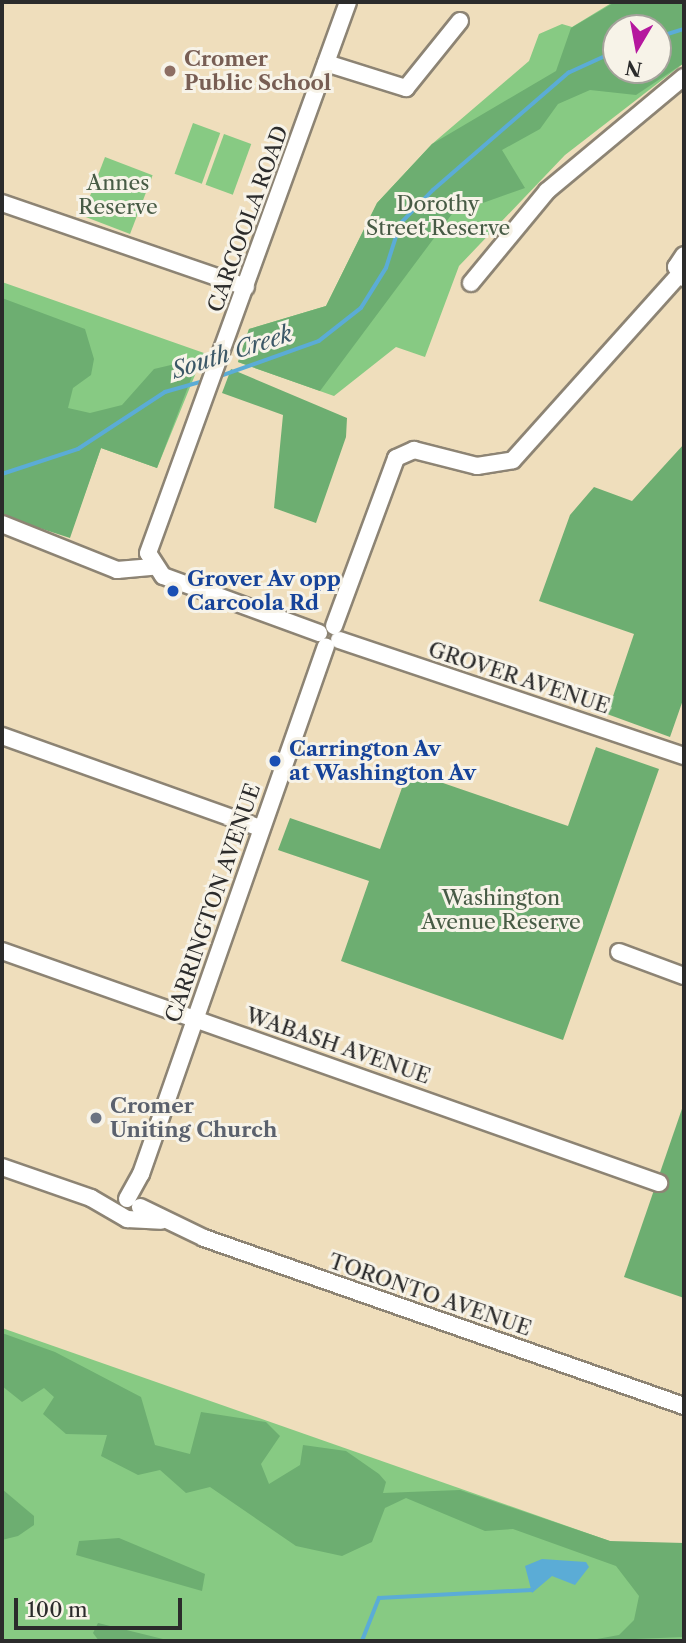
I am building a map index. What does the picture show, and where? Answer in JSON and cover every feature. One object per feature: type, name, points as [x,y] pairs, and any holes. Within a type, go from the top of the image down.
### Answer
[{"type":"street","name":"CARCOOLA ROAD","points":[[153,567],[150,540],[206,399],[348,2]]},
{"type":"street","points":[[326,62],[406,89],[460,21]]},
{"type":"street","points":[[471,283],[563,175],[684,77]]},
{"type":"street","points":[[2,203],[246,287]]},
{"type":"street","points":[[682,276],[677,262],[684,256]]},
{"type":"street","name":"CARRINGTON AVENUE","points":[[131,1207],[383,482],[405,453],[430,450],[477,466],[501,465],[526,448],[682,276]]},
{"type":"street","name":"GROVER AVENUE","points":[[2,524],[117,570],[153,567],[329,636],[684,756]]},
{"type":"street","points":[[2,736],[261,828]]},
{"type":"street","name":"WABASH AVENUE","points":[[2,951],[659,1183]]},
{"type":"street","points":[[619,952],[684,975]]},
{"type":"street","name":"TORONTO AVENUE","points":[[2,1167],[91,1198],[131,1207],[163,1222],[684,1406]]},
{"type":"green space","name":"Dorothy Street Reserve","points":[[613,2],[684,2],[684,63],[672,72],[672,14],[602,14],[602,84],[657,84],[565,155],[459,266],[425,357],[396,347],[334,396],[238,362],[249,329],[326,306],[377,203],[432,144],[529,61],[539,34],[562,24],[572,27]]},
{"type":"green space","name":"Dorothy Street Reserve","points":[[615,2],[684,2],[684,63],[672,71],[672,14],[602,14],[602,84],[652,84],[636,95],[590,90],[558,104],[540,129],[502,150],[525,188],[452,214],[320,391],[238,362],[249,329],[326,306],[377,203],[432,144],[556,71],[571,28]]},
{"type":"green space","points":[[193,123],[220,133],[202,184],[175,174]]},
{"type":"green space","points":[[224,134],[251,144],[233,195],[206,185]]},
{"type":"green space","name":"Annes Reserve","points":[[105,157],[153,175],[130,234],[82,216]]},
{"type":"green space","points":[[2,282],[204,353],[157,468],[101,448],[73,527],[2,502]]},
{"type":"green space","points":[[2,298],[85,329],[94,359],[91,375],[73,388],[68,408],[90,413],[122,405],[154,369],[192,360],[196,366],[157,468],[101,448],[70,538],[2,516]]},
{"type":"green space","points":[[231,369],[347,418],[346,437],[316,523],[274,508],[283,415],[222,393]]},
{"type":"green space","points":[[684,444],[684,697],[670,737],[607,714],[634,634],[539,601],[570,515],[594,487],[632,501]]},
{"type":"green space","name":"Washington Avenue Reserve","points":[[596,747],[659,769],[563,1040],[341,961],[369,881],[278,850],[290,818],[380,849],[408,771],[568,826]]},
{"type":"green space","points":[[684,1103],[684,1298],[624,1277]]},
{"type":"green space","points":[[2,1328],[684,1567],[684,1641],[2,1641]]},
{"type":"green space","points":[[2,1333],[55,1352],[141,1397],[155,1445],[190,1454],[201,1412],[266,1422],[280,1436],[261,1464],[269,1484],[300,1465],[303,1445],[346,1451],[379,1474],[386,1482],[383,1493],[460,1490],[610,1541],[684,1543],[684,1637],[586,1641],[619,1635],[634,1620],[639,1596],[616,1566],[513,1529],[485,1531],[406,1498],[385,1508],[372,1542],[342,1556],[296,1546],[210,1487],[186,1493],[160,1470],[138,1475],[101,1456],[107,1435],[66,1434],[43,1414],[54,1397],[44,1388],[22,1402],[2,1386]]},
{"type":"green space","points":[[2,1489],[34,1516],[34,1525],[18,1536],[2,1540]]},
{"type":"green space","points":[[119,1538],[205,1574],[202,1591],[76,1555],[79,1541]]},
{"type":"green space","points":[[98,1623],[171,1641],[99,1641],[93,1633]]},
{"type":"water","points":[[542,1559],[586,1562],[589,1567],[575,1585],[552,1576],[532,1593],[525,1566]]},
{"type":"waterway","name":"South Creek","points":[[672,33],[684,29]]},
{"type":"waterway","name":"South Creek","points":[[218,377],[319,341],[361,308],[386,268],[400,224],[433,190],[568,73],[602,57]]},
{"type":"waterway","name":"South Creek","points":[[2,474],[78,449],[165,392],[204,381]]},
{"type":"waterway","points":[[362,1641],[379,1598],[532,1590]]},
{"type":"place","name":"Cromer Public School","points":[[170,71]]},
{"type":"place","name":"Grover Av opp Carcoola Rd","points":[[173,591]]},
{"type":"place","name":"Carrington Av at Washington Av","points":[[275,761]]},
{"type":"place","name":"Cromer Uniting Church","points":[[96,1118]]}]
